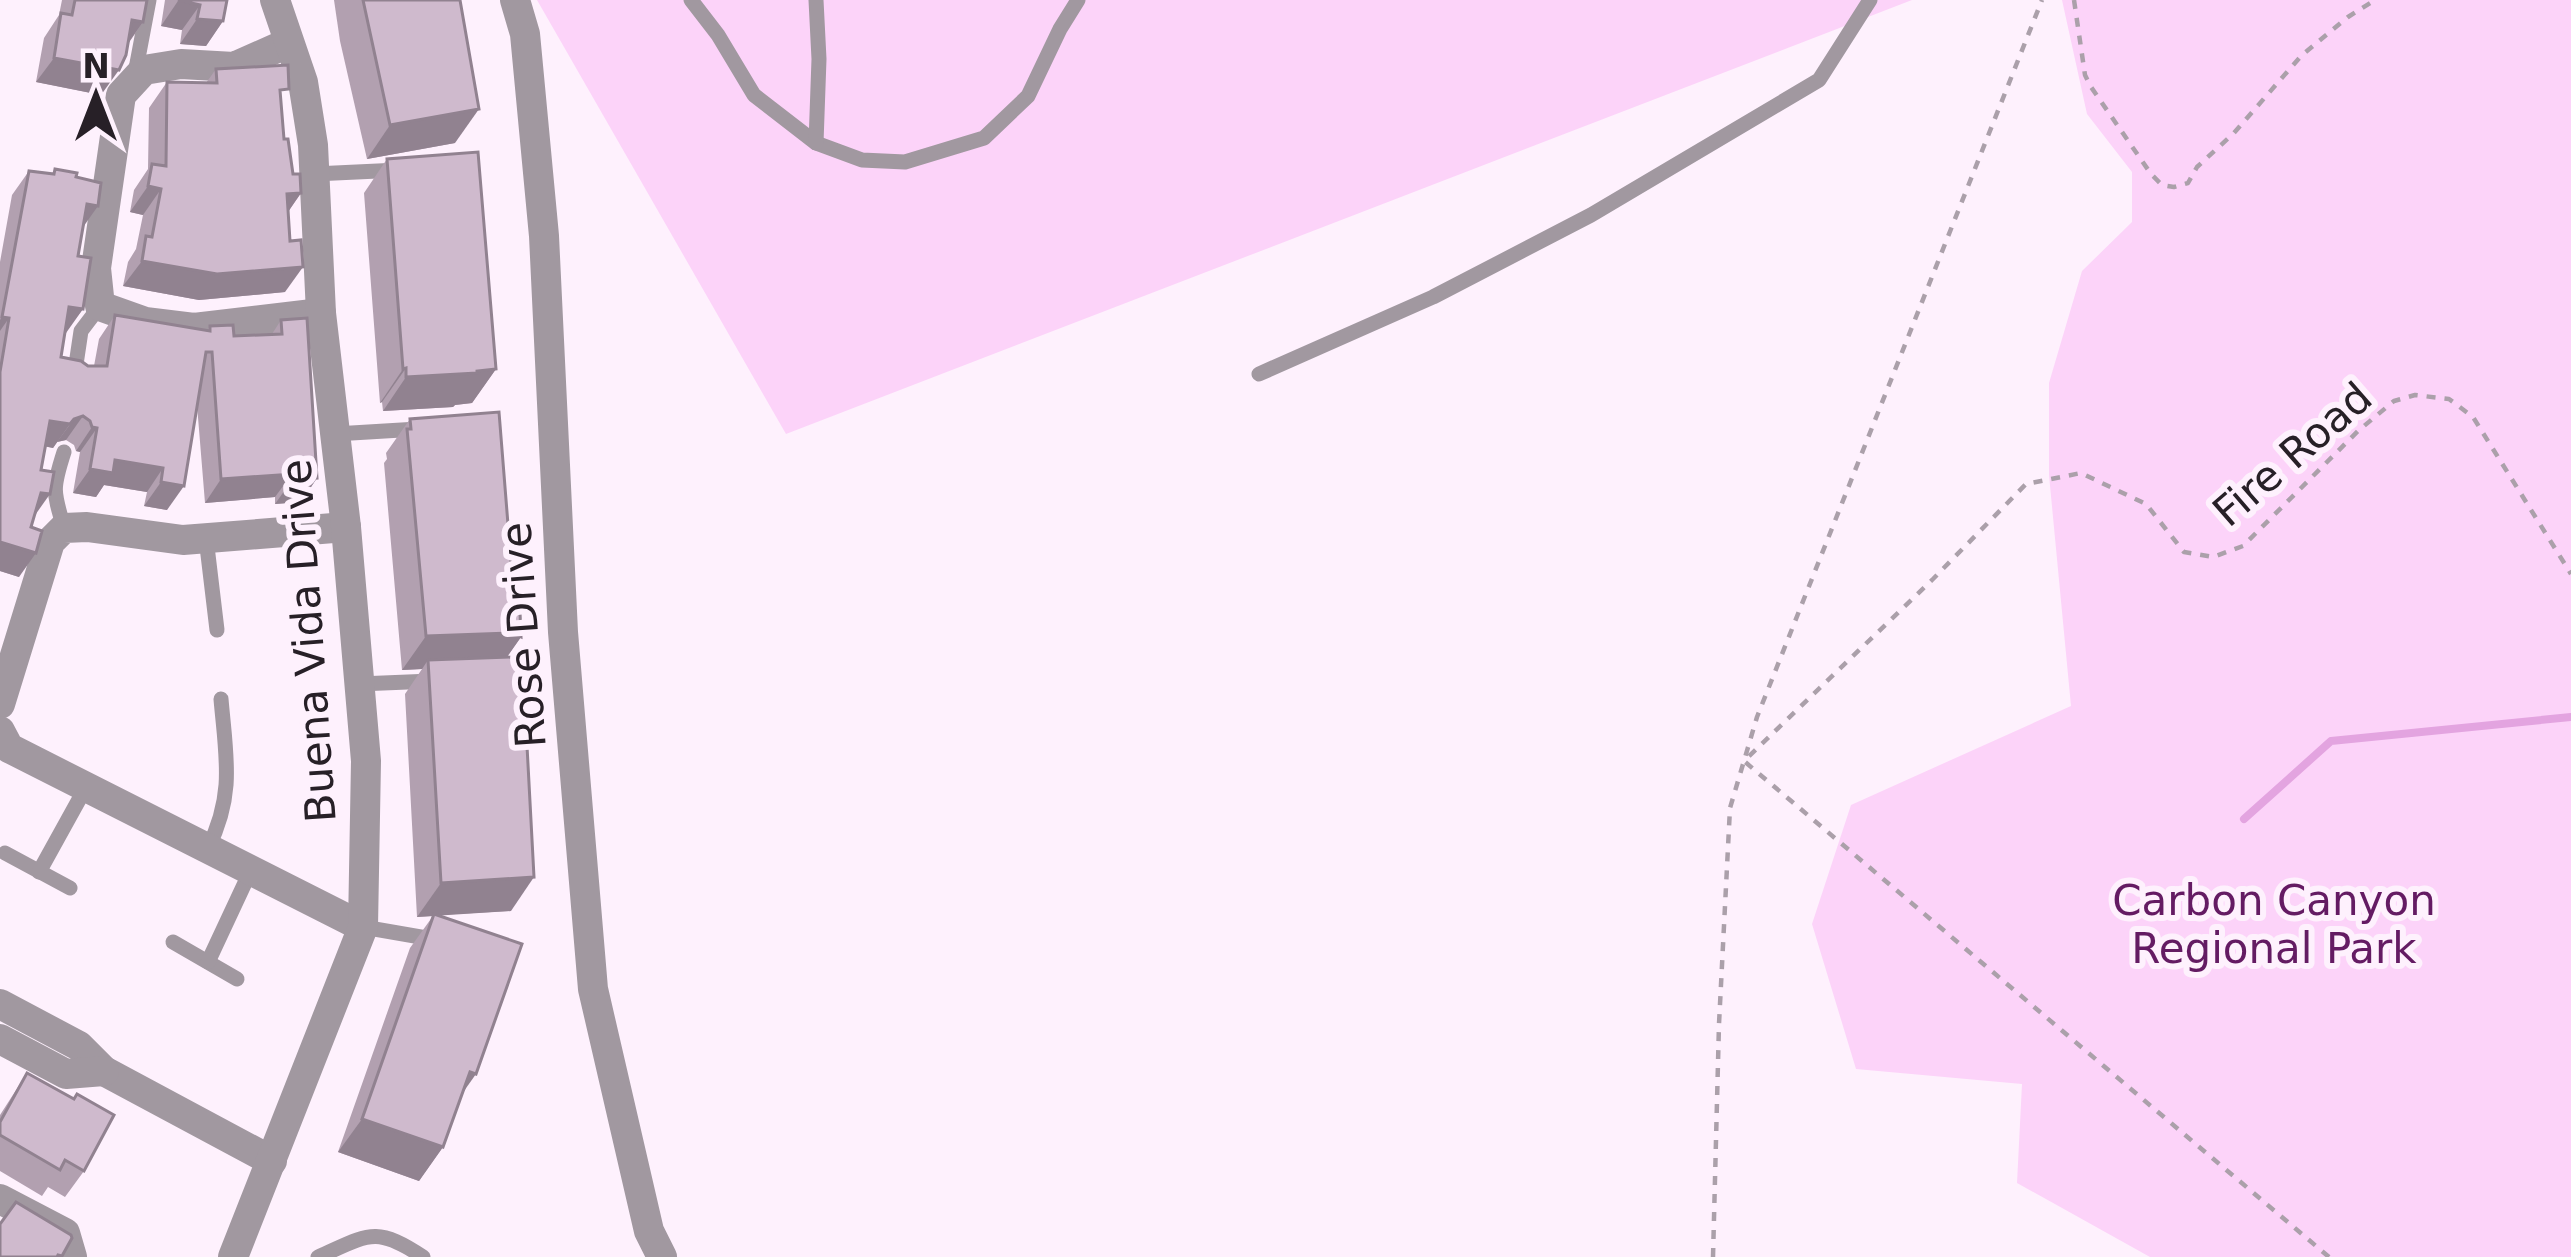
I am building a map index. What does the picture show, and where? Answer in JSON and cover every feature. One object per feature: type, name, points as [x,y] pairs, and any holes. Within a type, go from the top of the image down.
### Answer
[{"type":"street","name":"Buena Vida Drive","points":[[233,1257],[363,927],[366,761],[321,313],[314,174],[303,82],[275,0]]},
{"type":"street","name":"Rose Drive","points":[[515,0],[525,34],[544,236],[563,632],[593,989],[649,1231],[662,1257]]},
{"type":"street","points":[[288,43],[234,67],[181,64],[144,70],[122,95],[96,268],[100,306],[146,322],[194,328],[321,313]]},
{"type":"street","points":[[0,704],[50,542],[64,528],[183,540],[346,527]]},
{"type":"street","points":[[0,731],[9,748],[363,927]]},
{"type":"street","points":[[0,1004],[79,1046],[104,1071],[272,1161]]},
{"type":"street","points":[[0,1039],[66,1074],[104,1071]]},
{"type":"street","points":[[0,1199],[65,1233],[72,1257]]},
{"type":"lane","points":[[134,82],[149,0]]},
{"type":"lane","points":[[692,0],[754,95],[816,143],[862,160],[905,161],[984,138],[1028,96],[1078,0]]},
{"type":"lane","points":[[816,0],[816,143]]},
{"type":"lane","points":[[1259,374],[1433,297],[1592,215],[1819,80],[1870,0]]},
{"type":"lane","points":[[314,174],[405,169]]},
{"type":"lane","points":[[74,378],[81,331],[100,306]]},
{"type":"lane","points":[[335,434],[428,429]]},
{"type":"lane","points":[[64,452],[54,484],[64,528]]},
{"type":"lane","points":[[206,538],[217,630]]},
{"type":"lane","points":[[359,684],[446,680]]},
{"type":"lane","points":[[208,848],[221,821],[228,779],[221,699]]},
{"type":"lane","points":[[39,872],[86,788]]},
{"type":"lane","points":[[5,853],[70,888]]},
{"type":"lane","points":[[208,962],[251,870]]},
{"type":"lane","points":[[363,927],[446,942]]},
{"type":"lane","points":[[173,942],[237,979]]},
{"type":"lane","points":[[318,1257],[380,1235],[423,1257]]},
{"type":"path","points":[[1713,1257],[1730,808],[1757,717],[2042,0]]},
{"type":"path","points":[[2074,0],[2091,87],[2151,174],[2162,185],[2174,188],[2188,183],[2301,56],[2375,0]]},
{"type":"path","name":"Fire Road","points":[[1744,761],[2026,484],[2081,473],[2146,504],[2184,552],[2213,557],[2243,546],[2358,431],[2395,401],[2415,395],[2449,399],[2473,417],[2571,574]]},
{"type":"path","points":[[1744,761],[2329,1257]]},
{"type":"green space","points":[[537,0],[1912,0],[786,434]]},
{"type":"green space","name":"Carbon Canyon Regional Park","points":[[2062,0],[2571,0],[2571,1257],[2150,1257],[2017,1183],[2022,1084],[1856,1069],[1812,924],[1851,805],[2071,706],[2049,475],[2049,383],[2082,271],[2132,222],[2132,172],[2087,114]]},
{"type":"building","points":[[75,0],[147,0],[143,22],[132,20],[119,70],[54,58],[61,13],[72,15]]},
{"type":"building","points":[[178,0],[227,0],[223,21],[197,19],[200,5]]},
{"type":"building","points":[[363,0],[460,0],[479,109],[390,125]]},
{"type":"building","points":[[288,65],[289,89],[280,90],[284,139],[288,139],[293,174],[300,174],[301,193],[287,194],[290,241],[301,240],[303,267],[217,274],[142,261],[161,189],[148,186],[152,164],[166,166],[167,82],[217,83],[216,69]]},
{"type":"building","points":[[478,152],[496,369],[406,377],[387,159]]},
{"type":"building","points":[[55,169],[101,183],[98,206],[87,204],[78,256],[91,258],[83,309],[69,307],[61,357],[88,366],[107,366],[115,315],[210,331],[210,326],[233,325],[234,336],[282,334],[281,320],[307,318],[317,478],[292,480],[292,474],[221,479],[212,352],[206,352],[184,486],[161,482],[163,468],[115,460],[113,473],[90,469],[97,428],[83,416],[70,424],[50,421],[41,470],[54,472],[50,494],[41,493],[31,527],[42,531],[36,553],[0,542],[0,372],[9,318],[2,317],[29,171],[54,174]]},
{"type":"building","points":[[499,412],[521,637],[512,633],[426,636],[407,429],[411,429],[410,419]]},
{"type":"building","points":[[522,652],[534,877],[441,883],[428,660],[513,657]]},
{"type":"building","points":[[434,914],[522,944],[476,1074],[470,1072],[443,1147],[362,1119]]},
{"type":"building","points":[[27,1073],[114,1115],[84,1171],[65,1160],[60,1170],[0,1135],[0,1122]]},
{"type":"building","points":[[16,1202],[71,1235],[62,1256],[0,1257],[0,1224]]},
{"type":"waterway","points":[[2244,819],[2331,741],[2571,717]]}]
